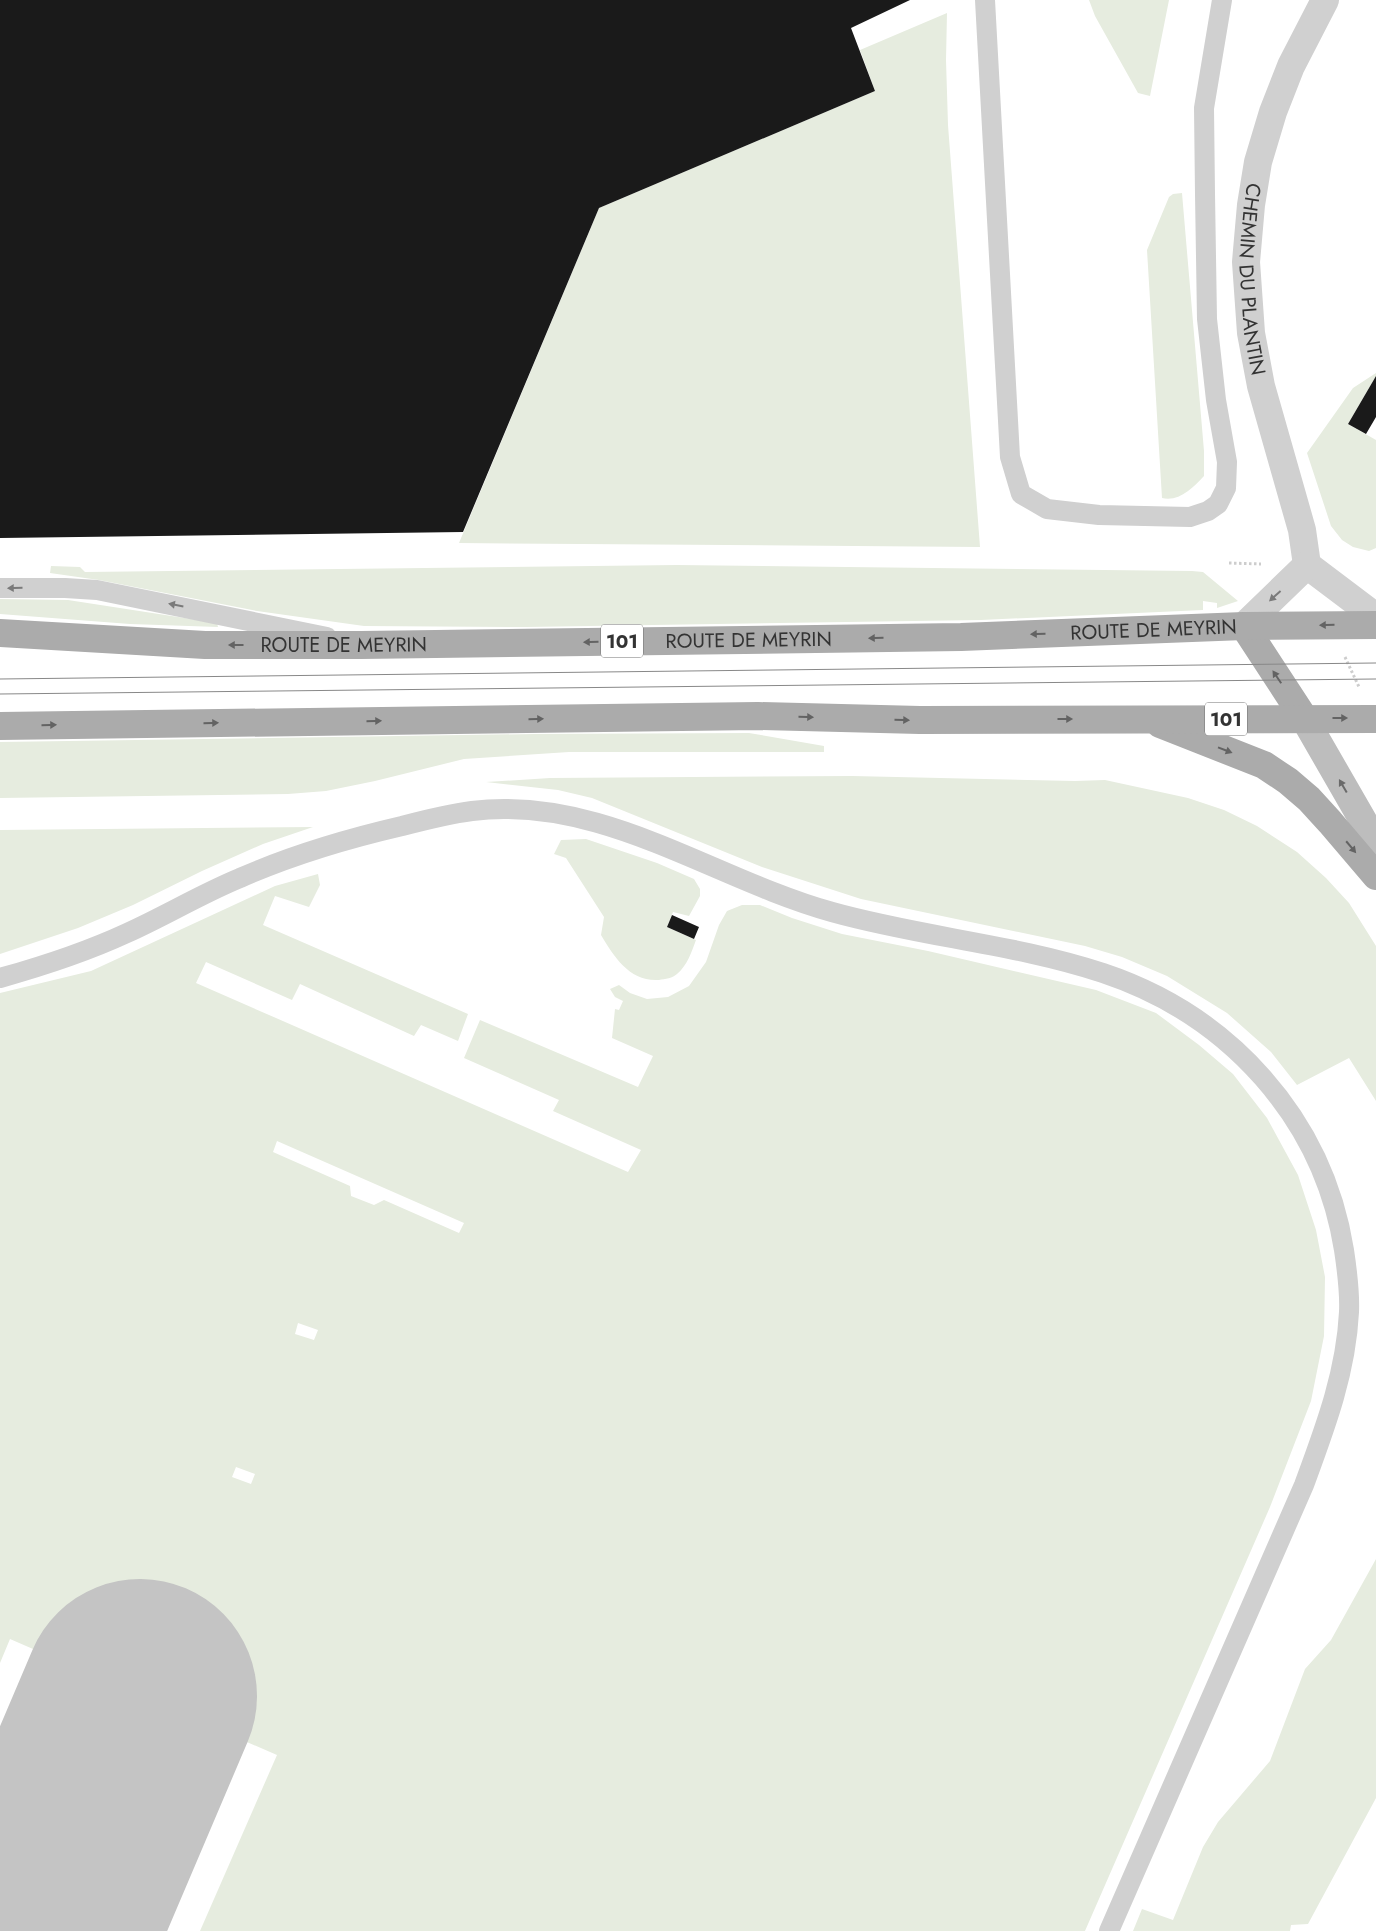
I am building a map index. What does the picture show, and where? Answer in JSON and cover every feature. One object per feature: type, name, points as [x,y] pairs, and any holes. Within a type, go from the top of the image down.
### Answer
[{"type":"main road","name":"ROUTE DE MEYRIN","points":[[0,633],[205,645],[361,644],[961,637],[1244,626],[1376,624]]},
{"type":"main road","points":[[1244,626],[1304,718],[1376,843]]},
{"type":"main road","name":"101","points":[[0,726],[758,716],[920,720],[1372,719]]},
{"type":"main road","points":[[1147,719],[1264,765],[1288,781],[1309,799],[1376,876]]},
{"type":"street","name":"CHEMIN DU PLANTIN","points":[[1307,566],[1302,530],[1261,386],[1251,333],[1246,262],[1251,205],[1258,162],[1291,66],[1325,0]]},
{"type":"street","points":[[1244,626],[1307,566],[1376,617]]},
{"type":"lane","points":[[985,0],[1010,457],[1021,494],[1046,509],[1099,515],[1172,518],[1190,518],[1208,511],[1218,504],[1226,488],[1227,462],[1216,400],[1207,319],[1204,194],[1204,108],[1222,0]]},
{"type":"lane","points":[[0,588],[97,590],[242,618],[361,644]]},
{"type":"lane","points":[[0,978],[47,964],[126,934],[234,880],[304,853],[364,835],[429,820],[472,811],[505,809],[536,812],[605,825],[644,838],[731,875],[831,912],[1071,963],[1106,974],[1160,997],[1211,1028],[1264,1077],[1302,1132],[1320,1166],[1335,1206],[1347,1270],[1349,1307],[1347,1342],[1339,1382],[1327,1425],[1304,1485],[1109,1931]]},
{"type":"path","points":[[1327,625],[1345,657],[1372,719]]},
{"type":"shaded area","points":[[1089,0],[1169,0],[1150,96],[1138,93],[1095,16]]},
{"type":"shaded area","points":[[947,13],[948,125],[980,547],[459,543],[599,208],[875,91],[860,50]]},
{"type":"shaded area","points":[[1182,193],[1204,451],[1204,476],[1185,493],[1168,499],[1162,498],[1147,250],[1169,197],[1173,194]]},
{"type":"shaded area","points":[[1376,373],[1348,424],[1376,440],[1376,548],[1369,551],[1353,547],[1342,540],[1331,526],[1307,453],[1353,388]]},
{"type":"shaded area","points":[[677,565],[1192,571],[1203,572],[1238,601],[1217,608],[1217,603],[1203,601],[1203,610],[981,620],[526,627],[364,626],[257,611],[99,580],[50,573],[51,566],[80,567],[85,572]]},
{"type":"shaded area","points":[[0,599],[68,600],[217,623],[218,627],[130,624],[0,614]]},
{"type":"shaded area","points":[[749,733],[824,746],[824,752],[569,752],[464,759],[326,791],[288,794],[0,798],[0,742],[535,734]]},
{"type":"shaded area","points":[[852,776],[1105,780],[1188,798],[1224,810],[1257,826],[1297,852],[1326,878],[1349,903],[1376,946],[1376,1101],[1349,1058],[1297,1085],[1271,1052],[1227,1013],[1167,976],[1122,957],[1085,946],[861,899],[762,867],[592,798],[558,790],[486,782],[550,778]]},
{"type":"shaded area","points":[[313,827],[263,844],[133,905],[78,928],[0,954],[0,830]]},
{"type":"shaded area","points":[[586,839],[657,863],[694,879],[700,889],[700,896],[689,916],[673,912],[667,927],[696,940],[681,971],[669,978],[649,980],[631,972],[617,959],[601,935],[604,917],[566,858],[554,854],[561,840]]},
{"type":"shaded area","points":[[318,874],[320,885],[309,907],[275,896],[263,925],[468,1014],[458,1041],[421,1025],[414,1036],[300,984],[292,1000],[206,962],[196,983],[628,1172],[641,1150],[553,1111],[559,1100],[464,1058],[480,1020],[638,1087],[653,1056],[612,1038],[615,1009],[619,1010],[623,1001],[615,997],[610,989],[619,985],[630,993],[647,999],[668,997],[689,986],[706,962],[719,925],[727,911],[742,905],[760,905],[792,918],[842,934],[928,951],[1096,990],[1156,1013],[1199,1045],[1233,1074],[1267,1118],[1298,1175],[1316,1230],[1325,1277],[1324,1336],[1311,1401],[1270,1507],[1085,1931],[200,1931],[277,1755],[10,1639],[0,1663],[0,993],[91,971],[275,886]],"holes":[[[277,1141],[464,1223],[459,1233],[384,1200],[374,1205],[351,1196],[350,1186],[273,1152]],[[298,1323],[318,1330],[314,1340],[295,1334]],[[236,1467],[255,1474],[251,1484],[232,1477]],[[170,1619],[190,1625],[186,1636],[167,1629]]]},
{"type":"shaded area","points":[[1376,1559],[1376,1798],[1308,1924],[1291,1925],[1290,1931],[1133,1931],[1142,1909],[1173,1920],[1203,1847],[1218,1822],[1270,1761],[1305,1669],[1331,1640]]},
{"type":"building","points":[[0,0],[910,0],[851,28],[875,91],[599,208],[463,532],[0,538]]},
{"type":"building","points":[[1376,376],[1376,417],[1366,434],[1348,424]]},
{"type":"building","points":[[672,915],[699,927],[694,939],[667,927]]},
{"type":"taxiway","points":[[0,1797],[83,1832]]},
{"type":"runway","points":[[40,1931],[140,1696]]},
{"type":"tram line","points":[[0,679],[1376,663]]},
{"type":"tram line","points":[[0,694],[1376,679]]}]
